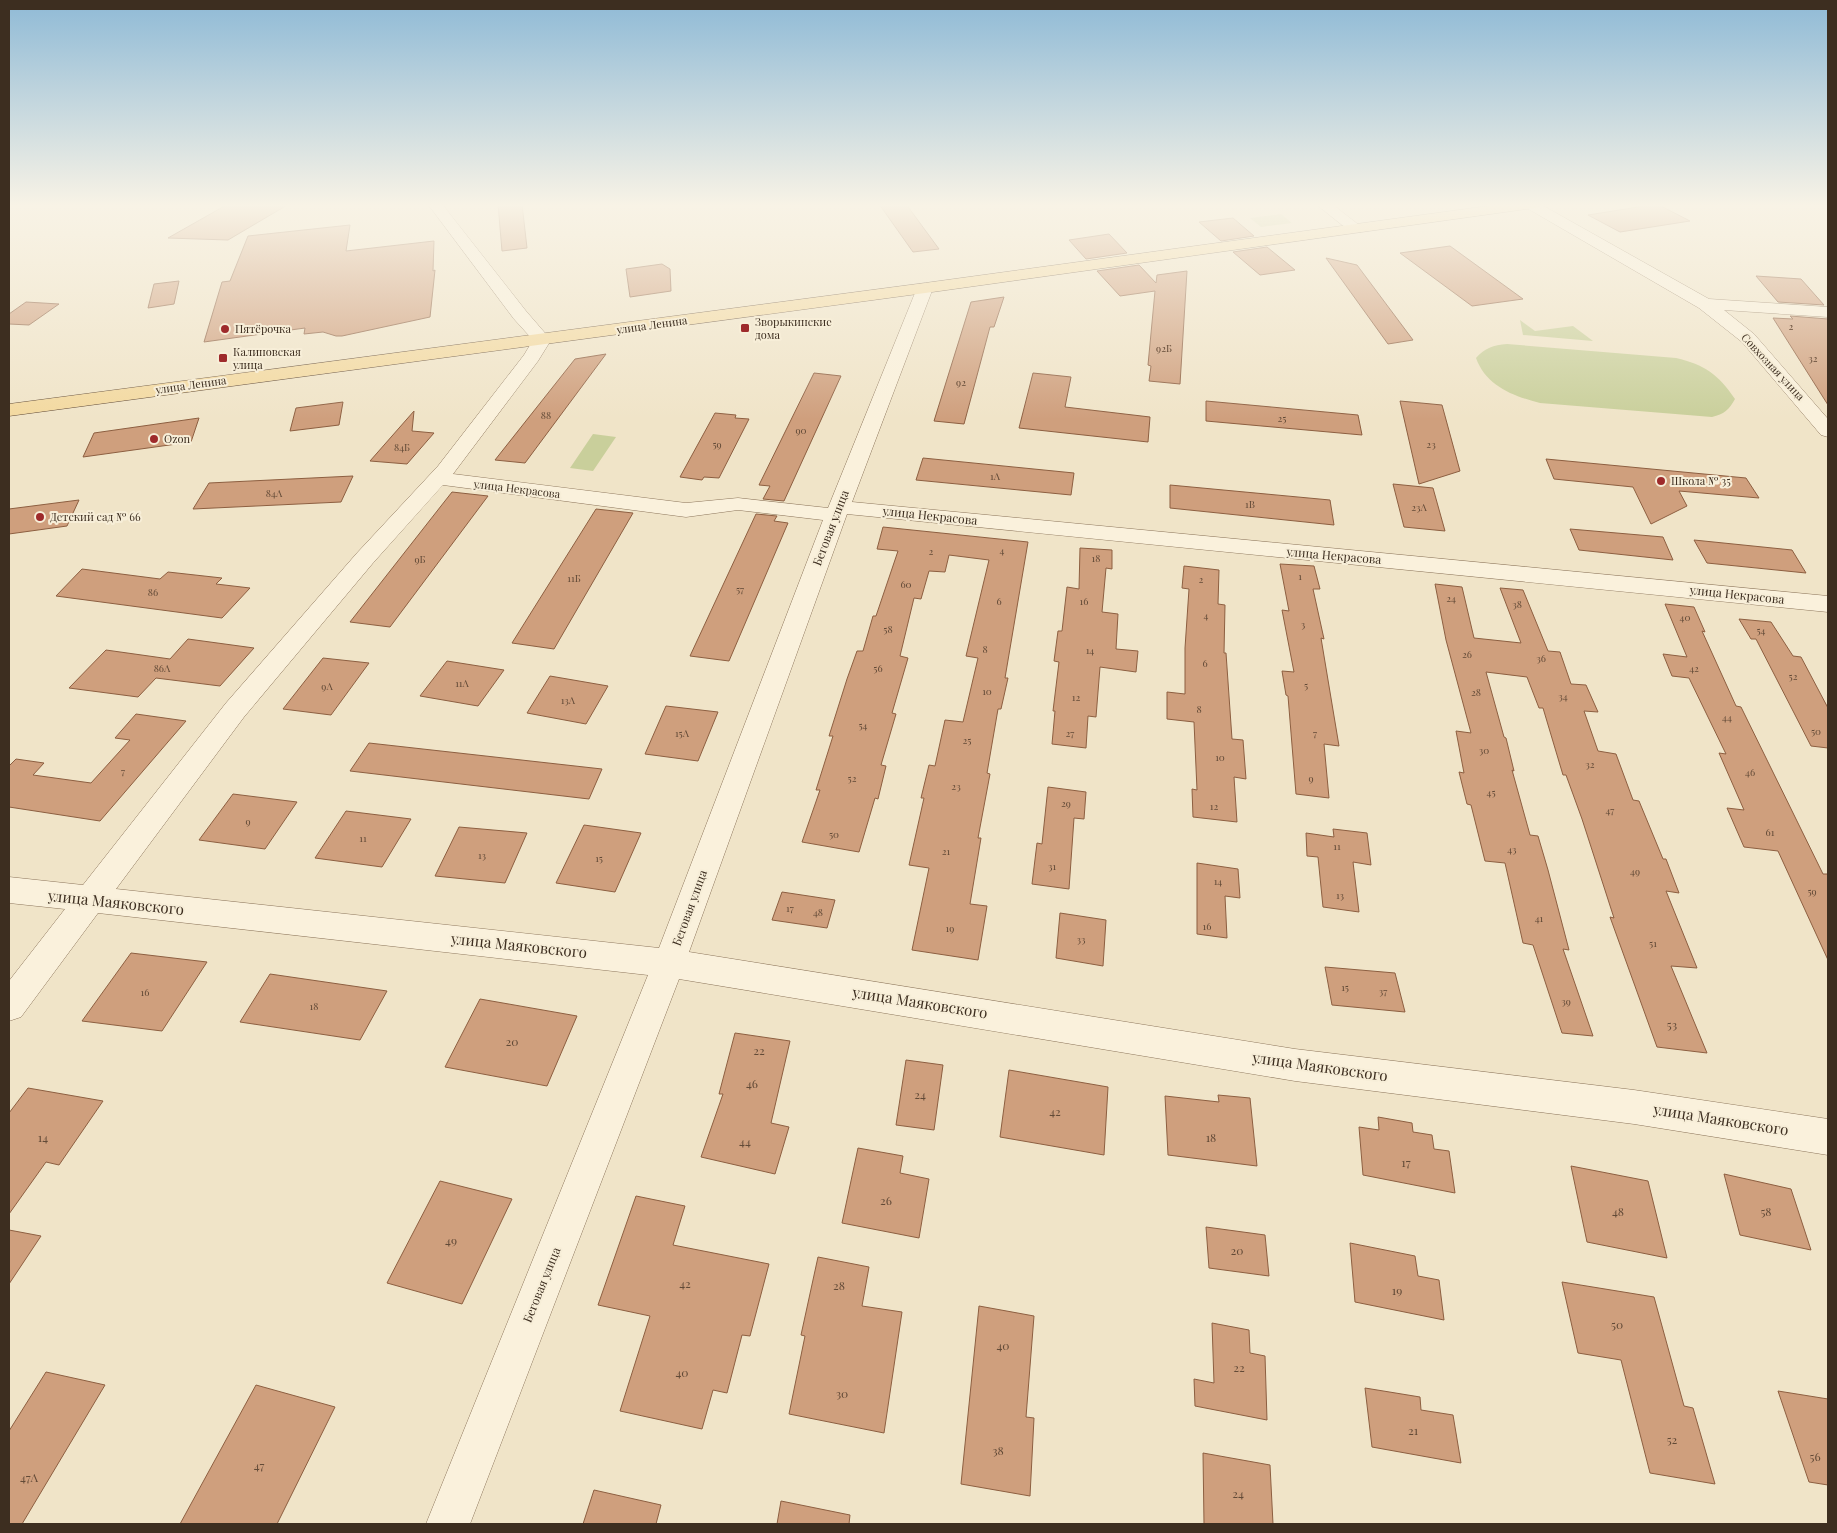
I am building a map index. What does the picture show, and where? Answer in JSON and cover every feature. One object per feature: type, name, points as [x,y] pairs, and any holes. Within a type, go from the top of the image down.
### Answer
[{"type":"main road","name":"улица Ленина","points":[[9,410],[1017,276]]},
{"type":"street","points":[[9,1006],[235,710],[364,558],[437,478],[520,372],[542,340],[490,276]]},
{"type":"street","name":"Совхозная улица","points":[[1656,276],[1706,304],[1748,338],[1826,425]]},
{"type":"street","name":"Беговая улица","points":[[448,1524],[670,963],[837,511],[926,288]]},
{"type":"street","points":[[1706,304],[1828,312]]},
{"type":"street","name":"улица Некрасова","points":[[437,478],[686,510],[738,504],[837,511],[1828,604]]},
{"type":"street","name":"улица Маяковского","points":[[9,890],[670,963],[1294,1065],[1634,1107],[1828,1137]]},
{"type":"green space","points":[[1520,320],[1535,331],[1573,326],[1593,341],[1523,335]]},
{"type":"green space","points":[[1507,344],[1676,358],[1703,367],[1723,383],[1735,399],[1726,411],[1712,417],[1540,403],[1520,397],[1502,388],[1486,376],[1481,368],[1476,358],[1479,355],[1490,348]]},
{"type":"green space","points":[[593,434],[616,437],[593,471],[570,468]]},
{"type":"building","points":[[232,276],[434,276],[430,317],[342,336],[323,332],[304,334],[305,328],[204,342],[222,282],[230,281]]},
{"type":"building","points":[[627,276],[670,276],[671,291],[630,297]]},
{"type":"building","points":[[1101,276],[1149,276],[1156,283],[1157,276],[1187,276],[1180,384],[1149,381],[1151,366],[1148,365],[1155,291],[1120,296]]},
{"type":"building","points":[[1339,276],[1365,276],[1413,340],[1388,344]]},
{"type":"building","points":[[1431,276],[1491,276],[1523,299],[1472,306]]},
{"type":"building","points":[[1756,276],[1801,279],[1824,305],[1778,302]]},
{"type":"building","points":[[179,281],[174,304],[148,308],[154,284]]},
{"type":"building","points":[[1004,297],[994,327],[990,327],[964,424],[934,421],[971,302]]},
{"type":"building","points":[[26,302],[59,304],[29,325],[9,324],[9,314]]},
{"type":"building","points":[[1790,316],[1828,319],[1828,405],[1773,318],[1793,319]]},
{"type":"building","points":[[606,354],[525,463],[495,460],[575,359]]},
{"type":"building","points":[[814,373],[841,376],[784,501],[763,499],[770,486],[759,485]]},
{"type":"building","points":[[1033,373],[1071,377],[1065,407],[1150,417],[1148,442],[1019,428]]},
{"type":"building","points":[[1206,401],[1358,415],[1362,435],[1206,421]]},
{"type":"building","points":[[1400,401],[1442,405],[1460,471],[1419,484]]},
{"type":"building","points":[[343,402],[339,425],[290,431],[296,408]]},
{"type":"building","points":[[414,411],[412,431],[434,433],[407,464],[370,461]]},
{"type":"building","points":[[715,413],[736,415],[735,418],[749,419],[719,478],[704,477],[702,480],[680,477]]},
{"type":"building","points":[[199,418],[191,442],[83,457],[94,433]]},
{"type":"building","points":[[923,458],[1074,473],[1071,495],[916,480]]},
{"type":"building","points":[[1546,459],[1746,478],[1759,498],[1679,491],[1687,506],[1651,524],[1633,487],[1554,479]]},
{"type":"building","points":[[353,476],[341,502],[193,509],[209,483]]},
{"type":"building","points":[[1393,484],[1433,488],[1445,531],[1404,527]]},
{"type":"building","points":[[1170,485],[1330,500],[1334,525],[1170,508]]},
{"type":"building","points":[[452,492],[488,496],[390,627],[350,622]]},
{"type":"building","name":"Детский сад № 66","points":[[79,500],[67,526],[9,534],[9,509]]},
{"type":"building","points":[[596,509],[633,513],[554,649],[512,643]]},
{"type":"building","points":[[756,514],[777,516],[774,521],[788,523],[729,661],[690,656]]},
{"type":"building","points":[[883,527],[1028,542],[1005,678],[1008,678],[1001,709],[998,709],[987,773],[990,774],[978,838],[981,838],[970,904],[987,906],[978,960],[912,950],[929,868],[909,865],[924,798],[921,798],[929,765],[935,766],[945,720],[963,722],[978,658],[966,656],[989,560],[949,555],[945,572],[929,571],[921,599],[914,598],[900,656],[908,658],[892,713],[896,714],[881,765],[886,766],[878,799],[875,798],[859,852],[802,842],[820,790],[816,790],[833,736],[829,736],[847,679],[857,651],[863,651],[873,616],[876,616],[898,551],[877,549]]},
{"type":"building","points":[[1570,529],[1663,537],[1673,560],[1579,550]]},
{"type":"building","points":[[1694,540],[1792,550],[1806,573],[1707,563]]},
{"type":"building","points":[[1080,548],[1112,550],[1112,569],[1106,568],[1102,612],[1118,614],[1116,649],[1138,651],[1136,672],[1100,667],[1096,717],[1088,716],[1086,748],[1052,744],[1055,711],[1053,711],[1059,662],[1054,661],[1058,631],[1062,631],[1067,587],[1079,589]]},
{"type":"building","points":[[1280,564],[1314,566],[1320,589],[1313,589],[1324,639],[1321,638],[1339,746],[1324,744],[1329,798],[1296,794],[1288,696],[1286,695],[1282,671],[1294,672],[1282,610],[1289,611]]},
{"type":"building","points":[[1184,566],[1219,570],[1218,604],[1225,605],[1224,653],[1226,653],[1232,739],[1243,740],[1246,779],[1234,777],[1237,822],[1193,817],[1192,789],[1197,790],[1194,722],[1167,719],[1167,692],[1185,694],[1185,648],[1189,589],[1182,588]]},
{"type":"building","points":[[82,569],[160,579],[168,572],[222,578],[216,584],[250,588],[222,618],[56,596]]},
{"type":"building","points":[[1435,584],[1462,587],[1474,638],[1521,643],[1500,588],[1523,590],[1548,651],[1560,652],[1571,684],[1586,685],[1598,712],[1584,711],[1598,751],[1616,754],[1633,800],[1639,801],[1663,859],[1666,859],[1679,893],[1666,891],[1697,968],[1671,966],[1707,1053],[1657,1047],[1610,917],[1614,918],[1582,819],[1566,775],[1563,775],[1543,708],[1539,708],[1527,677],[1486,672],[1504,737],[1506,738],[1514,771],[1512,770],[1530,835],[1538,836],[1548,870],[1569,950],[1563,949],[1593,1036],[1562,1033],[1533,945],[1523,943],[1505,863],[1485,861],[1471,805],[1467,804],[1459,772],[1464,773],[1456,731],[1471,733],[1446,640]]},
{"type":"building","points":[[1665,604],[1694,607],[1705,632],[1702,631],[1736,706],[1741,707],[1823,874],[1828,874],[1828,960],[1778,851],[1744,847],[1727,808],[1744,810],[1719,753],[1726,754],[1689,678],[1672,676],[1663,654],[1687,657]]},
{"type":"building","points":[[1739,619],[1771,622],[1793,656],[1801,657],[1828,708],[1828,748],[1811,746],[1756,639],[1751,639]]},
{"type":"building","points":[[188,639],[254,648],[220,686],[156,678],[138,697],[69,688],[106,650],[170,659]]},
{"type":"building","points":[[323,658],[369,663],[331,715],[283,709]]},
{"type":"building","points":[[447,661],[504,670],[478,706],[420,696]]},
{"type":"building","points":[[550,676],[608,686],[586,724],[527,713]]},
{"type":"building","points":[[666,706],[718,712],[698,761],[645,754]]},
{"type":"building","points":[[136,714],[186,721],[100,821],[9,807],[9,766],[16,759],[44,763],[33,775],[91,783],[130,740],[115,738]]},
{"type":"building","points":[[369,743],[602,769],[589,799],[350,771]]},
{"type":"building","points":[[1048,787],[1086,792],[1084,819],[1074,818],[1069,889],[1032,884],[1037,843],[1042,844]]},
{"type":"building","points":[[233,794],[297,802],[265,849],[199,840]]},
{"type":"building","points":[[346,811],[411,819],[382,867],[315,858]]},
{"type":"building","points":[[584,825],[641,833],[615,892],[556,883]]},
{"type":"building","points":[[459,827],[527,833],[505,883],[435,876]]},
{"type":"building","points":[[1333,829],[1367,833],[1371,865],[1353,862],[1359,912],[1323,907],[1318,857],[1307,856],[1306,833],[1334,837]]},
{"type":"building","points":[[1197,863],[1238,869],[1240,898],[1225,896],[1227,938],[1197,934]]},
{"type":"building","points":[[782,892],[835,900],[827,928],[772,920]]},
{"type":"building","points":[[1060,913],[1106,920],[1103,966],[1056,958]]},
{"type":"building","points":[[131,953],[207,962],[162,1031],[82,1021]]},
{"type":"building","points":[[1325,967],[1395,973],[1405,1012],[1332,1005]]},
{"type":"building","points":[[270,974],[387,991],[360,1040],[240,1022]]},
{"type":"building","points":[[480,999],[577,1016],[547,1086],[445,1067]]},
{"type":"building","points":[[735,1033],[790,1041],[771,1123],[789,1127],[775,1174],[701,1157],[723,1094],[719,1094]]},
{"type":"building","points":[[906,1060],[943,1065],[934,1130],[896,1125]]},
{"type":"building","points":[[1009,1070],[1108,1087],[1104,1155],[1000,1137]]},
{"type":"building","points":[[28,1088],[103,1101],[59,1165],[46,1162],[9,1214],[9,1113]]},
{"type":"building","points":[[1218,1095],[1250,1098],[1257,1166],[1168,1155],[1165,1096],[1219,1102]]},
{"type":"building","points":[[1378,1117],[1412,1123],[1413,1132],[1432,1135],[1434,1149],[1449,1151],[1455,1193],[1363,1175],[1359,1127],[1379,1130]]},
{"type":"building","points":[[858,1148],[903,1156],[900,1173],[929,1179],[919,1238],[842,1223]]},
{"type":"building","points":[[1571,1166],[1648,1181],[1667,1258],[1587,1242]]},
{"type":"building","points":[[1724,1174],[1791,1189],[1811,1250],[1740,1235]]},
{"type":"building","points":[[440,1181],[512,1199],[462,1304],[387,1283]]},
{"type":"building","points":[[636,1196],[685,1206],[673,1245],[769,1264],[750,1336],[742,1335],[727,1393],[713,1390],[702,1429],[620,1411],[650,1316],[598,1305]]},
{"type":"building","points":[[1206,1227],[1265,1235],[1269,1276],[1209,1268]]},
{"type":"building","points":[[9,1230],[41,1236],[9,1284]]},
{"type":"building","points":[[1350,1243],[1415,1256],[1418,1276],[1439,1280],[1444,1320],[1355,1302]]},
{"type":"building","points":[[818,1257],[869,1267],[862,1306],[902,1312],[884,1433],[789,1414],[805,1336],[801,1335]]},
{"type":"building","points":[[1562,1282],[1654,1297],[1684,1406],[1693,1408],[1715,1484],[1650,1473],[1621,1360],[1578,1353]]},
{"type":"building","points":[[979,1306],[1034,1316],[1026,1417],[1034,1418],[1030,1496],[961,1484]]},
{"type":"building","points":[[1212,1323],[1249,1330],[1250,1353],[1265,1356],[1267,1420],[1195,1406],[1194,1379],[1214,1383]]},
{"type":"building","points":[[46,1372],[105,1385],[22,1524],[9,1524],[9,1431]]},
{"type":"building","points":[[256,1385],[335,1407],[277,1524],[180,1524]]},
{"type":"building","points":[[1365,1388],[1420,1397],[1421,1410],[1453,1415],[1461,1463],[1372,1447]]},
{"type":"building","points":[[1778,1391],[1828,1399],[1828,1485],[1809,1482]]},
{"type":"building","points":[[1203,1453],[1270,1465],[1273,1524],[1204,1524]]},
{"type":"building","points":[[594,1490],[661,1505],[656,1524],[583,1524]]},
{"type":"building","points":[[781,1501],[850,1515],[849,1524],[777,1524]]},
{"type":"place","name":"Зворыкинские дома","points":[[745,328]]},
{"type":"place","name":"Пятёрочка","points":[[225,329]]},
{"type":"place","name":"Калиновская улица","points":[[223,358]]},
{"type":"place","name":"Ozon","points":[[154,439]]},
{"type":"place","name":"Школа № 35","points":[[1661,481]]},
{"type":"place","name":"Детский сад № 66","points":[[40,517]]}]
